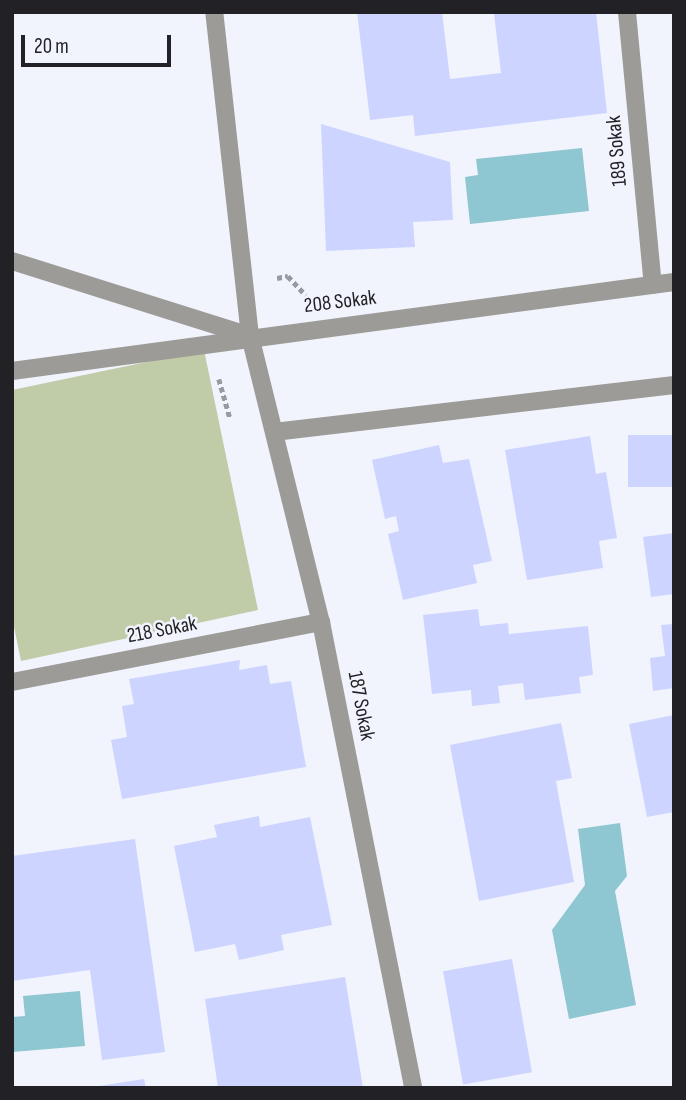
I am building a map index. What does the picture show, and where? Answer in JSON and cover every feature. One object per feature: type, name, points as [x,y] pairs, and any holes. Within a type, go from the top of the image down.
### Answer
[{"type":"street","name":"187 Sokak","points":[[214,12],[250,336],[321,622],[413,1088]]},
{"type":"street","name":"189 Sokak","points":[[627,12],[653,285]]},
{"type":"street","points":[[12,261],[250,336]]},
{"type":"street","name":"208 Sokak","points":[[12,370],[250,336],[674,282]]},
{"type":"street","points":[[274,432],[674,385]]},
{"type":"street","name":"218 Sokak","points":[[12,682],[321,622]]},
{"type":"path","points":[[244,284],[288,276],[315,304]]},
{"type":"green space","points":[[204,350],[258,610],[21,661],[12,617],[12,390]]},
{"type":"water","points":[[582,148],[589,211],[470,224],[465,177],[478,175],[476,159]]},
{"type":"water","points":[[620,823],[627,876],[615,891],[636,1005],[569,1019],[552,930],[585,885],[578,829]]},
{"type":"water","points":[[80,991],[85,1046],[12,1052],[12,1017],[25,1016],[23,996]]},
{"type":"building","points":[[357,12],[442,12],[450,79],[501,73],[494,14],[596,12],[607,113],[415,136],[413,115],[370,120]]},
{"type":"building","points":[[321,124],[450,162],[453,220],[413,222],[415,247],[326,251]]},
{"type":"building","points":[[628,435],[674,435],[674,487],[628,487]]},
{"type":"building","points":[[590,436],[596,474],[606,472],[617,538],[599,541],[603,568],[527,580],[505,450]]},
{"type":"building","points":[[439,445],[443,463],[469,459],[492,561],[473,565],[477,583],[403,600],[388,534],[399,531],[396,516],[385,519],[372,460]]},
{"type":"building","points":[[674,533],[674,594],[651,597],[643,537]]},
{"type":"building","points":[[478,609],[480,626],[508,623],[509,634],[588,626],[593,675],[579,677],[581,693],[525,700],[523,683],[498,686],[500,703],[472,706],[471,690],[432,694],[423,615]]},
{"type":"building","points":[[674,624],[674,688],[653,691],[650,658],[665,656],[661,625]]},
{"type":"building","points":[[240,660],[239,670],[267,665],[270,684],[291,681],[306,767],[122,799],[111,740],[127,737],[122,706],[134,704],[129,679]]},
{"type":"building","points":[[674,715],[674,812],[647,817],[629,724]]},
{"type":"building","points":[[561,723],[572,778],[556,781],[574,882],[479,901],[450,745]]},
{"type":"building","points":[[259,816],[260,827],[310,817],[332,925],[281,935],[284,950],[239,960],[235,944],[195,952],[174,846],[217,837],[214,825]]},
{"type":"building","points":[[135,839],[165,1052],[102,1060],[90,970],[12,981],[12,856]]},
{"type":"building","points":[[512,959],[532,1072],[463,1084],[443,971]]},
{"type":"building","points":[[345,977],[363,1088],[218,1088],[205,999]]},
{"type":"building","points":[[144,1079],[146,1088],[99,1088],[99,1086]]}]
